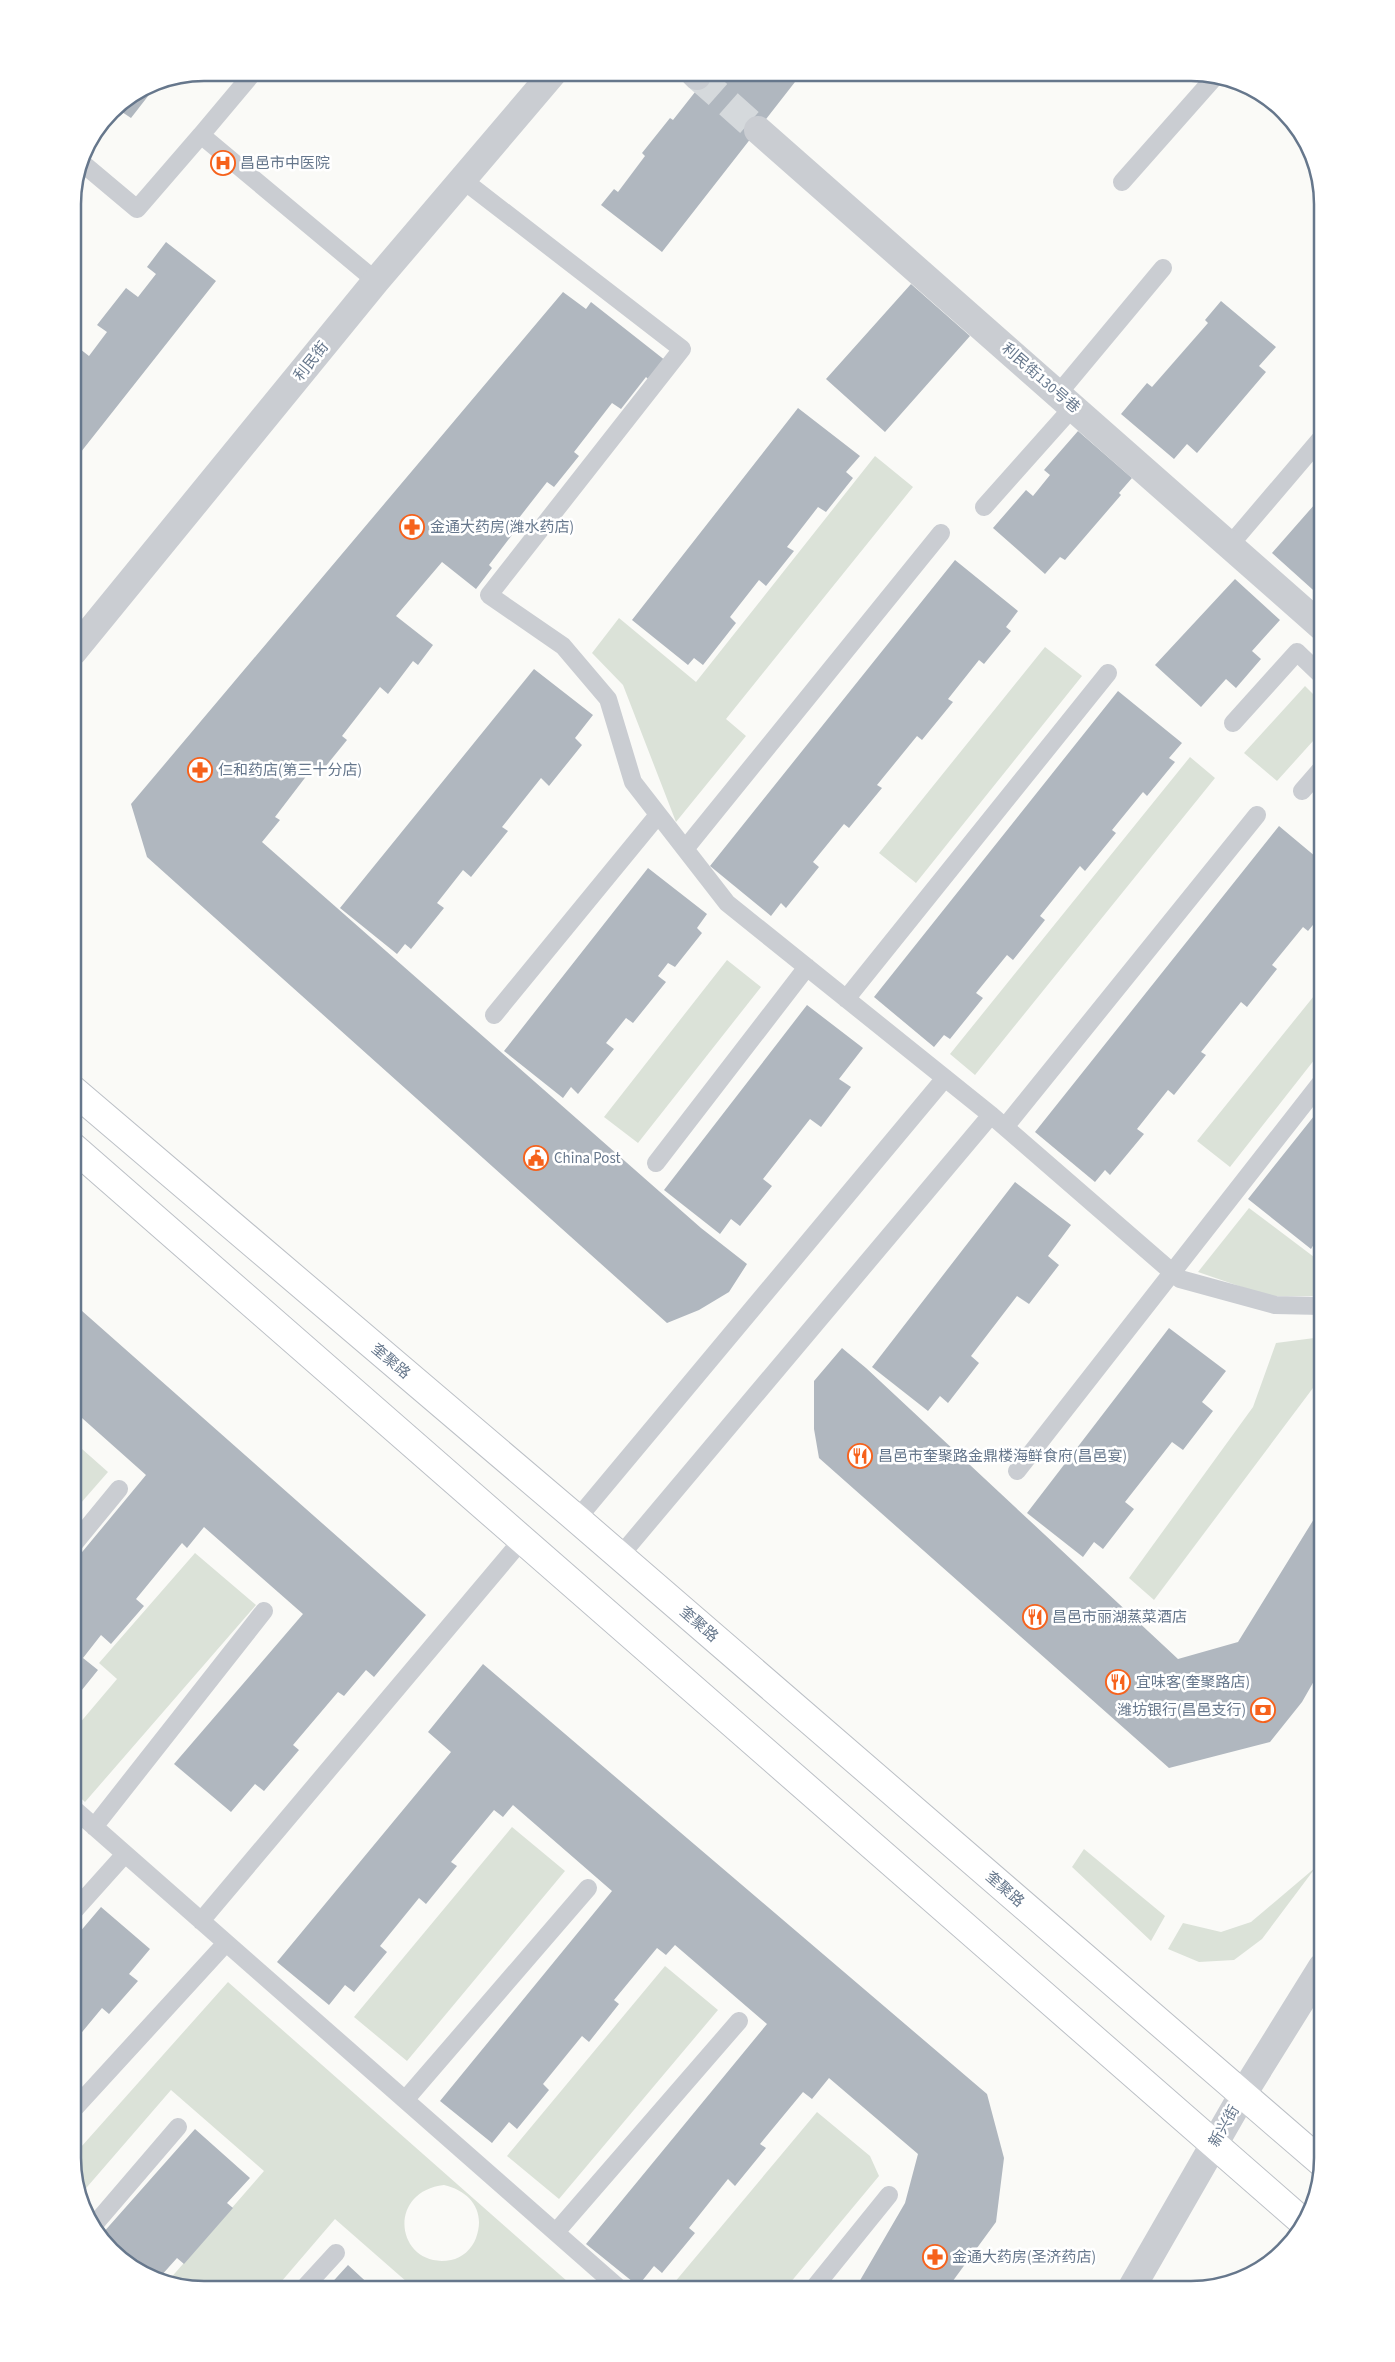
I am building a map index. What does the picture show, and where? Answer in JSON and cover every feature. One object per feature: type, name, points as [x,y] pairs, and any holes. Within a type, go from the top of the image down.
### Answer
[{"type":"main road","name":"奎聚路","points":[[82,1097],[577,1519],[1314,2156]]},
{"type":"main road","points":[[82,1154],[1298,2217]]},
{"type":"street","name":"利民街","points":[[82,641],[376,281],[545,82]]},
{"type":"street","name":"利民街130号巷","points":[[758,130],[1314,620]]},
{"type":"street","name":"新兴街","points":[[1136,2281],[1213,2144],[1314,1980]]},
{"type":"lane","points":[[87,167],[137,209],[245,82]]},
{"type":"lane","points":[[1122,182],[1209,83]]},
{"type":"lane","points":[[201,135],[376,281]]},
{"type":"lane","points":[[463,180],[682,349],[489,595],[563,646],[608,700],[633,782],[727,903],[991,1115],[1180,1279],[1275,1305],[1314,1306]]},
{"type":"lane","points":[[984,506],[1066,400],[1163,268]]},
{"type":"lane","points":[[1230,545],[1314,446]]},
{"type":"lane","points":[[685,850],[941,533]]},
{"type":"lane","points":[[1233,723],[1296,652],[1314,669]]},
{"type":"lane","points":[[846,998],[1108,674]]},
{"type":"lane","points":[[1302,791],[1314,777]]},
{"type":"lane","points":[[494,1015],[658,815]]},
{"type":"lane","points":[[1005,1127],[1257,815]]},
{"type":"lane","points":[[656,1163],[807,967]]},
{"type":"lane","points":[[577,1519],[945,1078]]},
{"type":"lane","points":[[1017,1471],[1314,1090]]},
{"type":"lane","points":[[620,1556],[991,1115]]},
{"type":"lane","points":[[81,1535],[119,1489]]},
{"type":"lane","points":[[201,1921],[522,1540]]},
{"type":"lane","points":[[94,1826],[264,1610]]},
{"type":"lane","points":[[81,1816],[610,2280]]},
{"type":"lane","points":[[81,1902],[126,1854]]},
{"type":"lane","points":[[405,2100],[588,1888]]},
{"type":"lane","points":[[81,2100],[226,1943]]},
{"type":"lane","points":[[556,2232],[739,2021]]},
{"type":"lane","points":[[98,2220],[178,2128]]},
{"type":"lane","points":[[820,2281],[889,2195]]},
{"type":"lane","points":[[311,2280],[336,2252]]},
{"type":"shaded area","points":[[875,456],[913,487],[726,719],[746,736],[676,822],[623,685],[592,653],[619,618],[696,682]]},
{"type":"shaded area","points":[[1045,647],[1082,676],[916,883],[879,853]]},
{"type":"shaded area","points":[[1305,686],[1314,695],[1314,740],[1277,781],[1244,753]]},
{"type":"shaded area","points":[[1190,757],[1215,778],[975,1075],[950,1054]]},
{"type":"shaded area","points":[[727,960],[761,987],[638,1143],[604,1117]]},
{"type":"shaded area","points":[[1314,996],[1314,1060],[1230,1167],[1197,1141]]},
{"type":"shaded area","points":[[1249,1208],[1314,1257],[1314,1296],[1268,1296],[1198,1272]]},
{"type":"shaded area","points":[[1314,1338],[1314,1387],[1154,1600],[1129,1578],[1253,1407],[1276,1343]]},
{"type":"shaded area","points":[[81,1448],[108,1472],[81,1502]]},
{"type":"shaded area","points":[[195,1553],[256,1605],[85,1802],[81,1799],[81,1721],[117,1679],[99,1663]]},
{"type":"shaded area","points":[[512,1827],[565,1871],[407,2061],[354,2017]]},
{"type":"shaded area","points":[[1084,1849],[1165,1916],[1151,1941],[1072,1867]]},
{"type":"shaded area","points":[[1314,1869],[1262,1939],[1234,1960],[1199,1962],[1168,1949],[1183,1923],[1221,1932],[1251,1922]]},
{"type":"shaded area","points":[[665,1966],[718,2010],[559,2199],[507,2156]]},
{"type":"shaded area","points":[[228,1982],[566,2280],[405,2280],[335,2219],[283,2280],[196,2280],[172,2276],[264,2171],[171,2090],[86,2189],[81,2147]],"holes":[[[444,2185],[461,2192],[474,2204],[477,2211],[479,2228],[474,2242],[463,2255],[451,2260],[433,2260],[419,2253],[409,2243],[405,2229],[406,2214],[412,2201],[425,2191]]]},
{"type":"shaded area","points":[[817,2112],[870,2156],[879,2176],[792,2281],[676,2280]]},
{"type":"building","points":[[702,82],[795,82],[662,252],[601,205],[614,189],[618,192],[645,156],[642,153],[670,118],[673,120]]},
{"type":"building","points":[[149,94],[131,118],[123,112]]},
{"type":"building","points":[[166,242],[216,281],[82,451],[82,350],[89,356],[107,332],[97,325],[126,288],[138,297],[156,274],[147,267]]},
{"type":"building","points":[[911,284],[970,336],[885,432],[826,379]]},
{"type":"building","points":[[563,292],[586,309],[591,302],[666,361],[650,381],[646,377],[621,409],[612,403],[574,452],[579,456],[554,487],[547,482],[508,532],[512,535],[489,565],[492,568],[476,589],[442,562],[396,616],[433,645],[418,665],[413,661],[388,694],[380,687],[342,736],[347,740],[321,772],[314,766],[275,817],[280,820],[262,842],[701,1228],[747,1264],[729,1292],[699,1310],[667,1323],[147,857],[131,804]]},
{"type":"building","points":[[1221,301],[1276,347],[1259,366],[1266,372],[1197,453],[1187,444],[1174,459],[1121,414],[1147,383],[1152,387],[1208,323],[1205,320]]},
{"type":"building","points":[[798,408],[860,456],[846,472],[853,478],[826,512],[818,507],[787,547],[794,551],[766,586],[759,580],[730,617],[736,623],[703,665],[694,658],[688,665],[632,620]]},
{"type":"building","points":[[1078,431],[1132,478],[1119,493],[1121,495],[1065,560],[1060,557],[1045,574],[993,528],[1026,490],[1033,496],[1050,475],[1044,470]]},
{"type":"building","points":[[1314,505],[1314,591],[1272,553]]},
{"type":"building","points":[[955,560],[1018,611],[1006,627],[1011,631],[984,664],[979,660],[948,699],[953,702],[922,740],[917,736],[877,785],[882,788],[849,828],[844,824],[813,862],[819,867],[786,908],[781,903],[771,916],[710,866]]},
{"type":"building","points":[[1235,579],[1280,620],[1252,651],[1261,659],[1236,688],[1226,679],[1201,707],[1155,665]]},
{"type":"building","points":[[534,669],[593,715],[575,738],[582,745],[549,786],[541,778],[502,827],[508,831],[471,877],[463,870],[437,903],[444,908],[411,949],[405,944],[397,954],[340,908]]},
{"type":"building","points":[[1118,691],[1182,743],[1169,758],[1175,762],[1147,796],[1143,792],[1112,830],[1116,833],[1085,871],[1080,866],[1040,916],[1045,920],[1013,960],[1007,955],[976,993],[983,998],[950,1039],[944,1035],[934,1047],[874,997]]},
{"type":"building","points":[[1279,826],[1314,855],[1314,924],[1308,931],[1303,927],[1272,965],[1277,969],[1247,1007],[1241,1002],[1201,1052],[1206,1055],[1174,1095],[1168,1090],[1137,1129],[1144,1134],[1110,1175],[1105,1170],[1095,1182],[1035,1132]]},
{"type":"building","points":[[648,868],[707,914],[697,928],[702,933],[675,967],[668,963],[658,976],[666,982],[633,1023],[626,1018],[606,1043],[614,1049],[578,1094],[571,1087],[563,1098],[504,1051]]},
{"type":"building","points":[[807,1005],[863,1048],[839,1079],[851,1087],[821,1127],[810,1119],[763,1179],[772,1186],[740,1226],[731,1219],[720,1234],[664,1190]]},
{"type":"building","points":[[1314,1116],[1314,1244],[1311,1249],[1248,1199]]},
{"type":"building","points":[[1015,1182],[1071,1225],[1048,1256],[1059,1265],[1029,1304],[1017,1296],[971,1356],[979,1363],[948,1403],[940,1396],[928,1411],[872,1367]]},
{"type":"building","points":[[81,1310],[426,1615],[374,1677],[366,1670],[344,1696],[338,1692],[293,1745],[299,1750],[264,1791],[255,1784],[231,1812],[174,1764],[303,1614],[204,1527],[187,1548],[182,1543],[136,1599],[144,1606],[111,1644],[101,1635],[83,1658],[98,1670],[81,1691],[81,1553],[146,1475],[81,1417]]},
{"type":"building","points":[[1169,1328],[1226,1371],[1202,1402],[1213,1411],[1183,1450],[1172,1442],[1125,1502],[1134,1509],[1103,1549],[1094,1542],[1083,1557],[1027,1513]]},
{"type":"building","points":[[842,1348],[866,1368],[1178,1659],[1238,1642],[1314,1519],[1314,1681],[1302,1702],[1270,1742],[1169,1768],[819,1458],[814,1429],[814,1381]]},
{"type":"building","points":[[483,1664],[987,2094],[1004,2158],[996,2222],[953,2281],[860,2281],[905,2203],[918,2154],[829,2078],[812,2099],[803,2092],[760,2144],[766,2148],[735,2186],[728,2179],[689,2228],[695,2233],[662,2273],[654,2266],[642,2280],[631,2280],[586,2244],[767,2024],[675,1945],[666,1955],[657,1948],[614,2000],[619,2004],[589,2042],[582,2036],[543,2084],[549,2090],[517,2129],[509,2122],[492,2143],[440,2101],[612,1891],[513,1805],[503,1817],[494,1810],[451,1862],[457,1866],[426,1904],[419,1898],[380,1946],[387,1952],[354,1992],[345,1985],[329,2005],[277,1962],[451,1752],[428,1732]]},
{"type":"building","points":[[101,1907],[150,1949],[129,1974],[138,1981],[109,2014],[102,2008],[81,2033],[81,1930]]},
{"type":"building","points":[[195,2129],[250,2178],[227,2203],[233,2208],[184,2264],[177,2258],[163,2273],[136,2260],[123,2250],[105,2230]]},
{"type":"building","points":[[348,2265],[364,2280],[334,2280]]},
{"type":"tunnel","points":[[704,82],[758,130]]},
{"type":"place","name":"昌邑市中医院","points":[[223,163]]},
{"type":"place","name":"金通大药房(潍水药店)","points":[[412,527]]},
{"type":"place","name":"仁和药店(第三十分店)","points":[[200,770]]},
{"type":"place","name":"China Post","points":[[536,1158]]},
{"type":"place","name":"昌邑市奎聚路金鼎楼海鲜食府(昌邑宴)","points":[[860,1456]]},
{"type":"place","name":"昌邑市丽湖蒸菜酒店","points":[[1035,1617]]},
{"type":"place","name":"宜味客(奎聚路店)","points":[[1118,1682]]},
{"type":"place","name":"潍坊银行(昌邑支行)","points":[[1263,1710]]},
{"type":"place","name":"金通大药房(圣济药店)","points":[[935,2257]]}]
